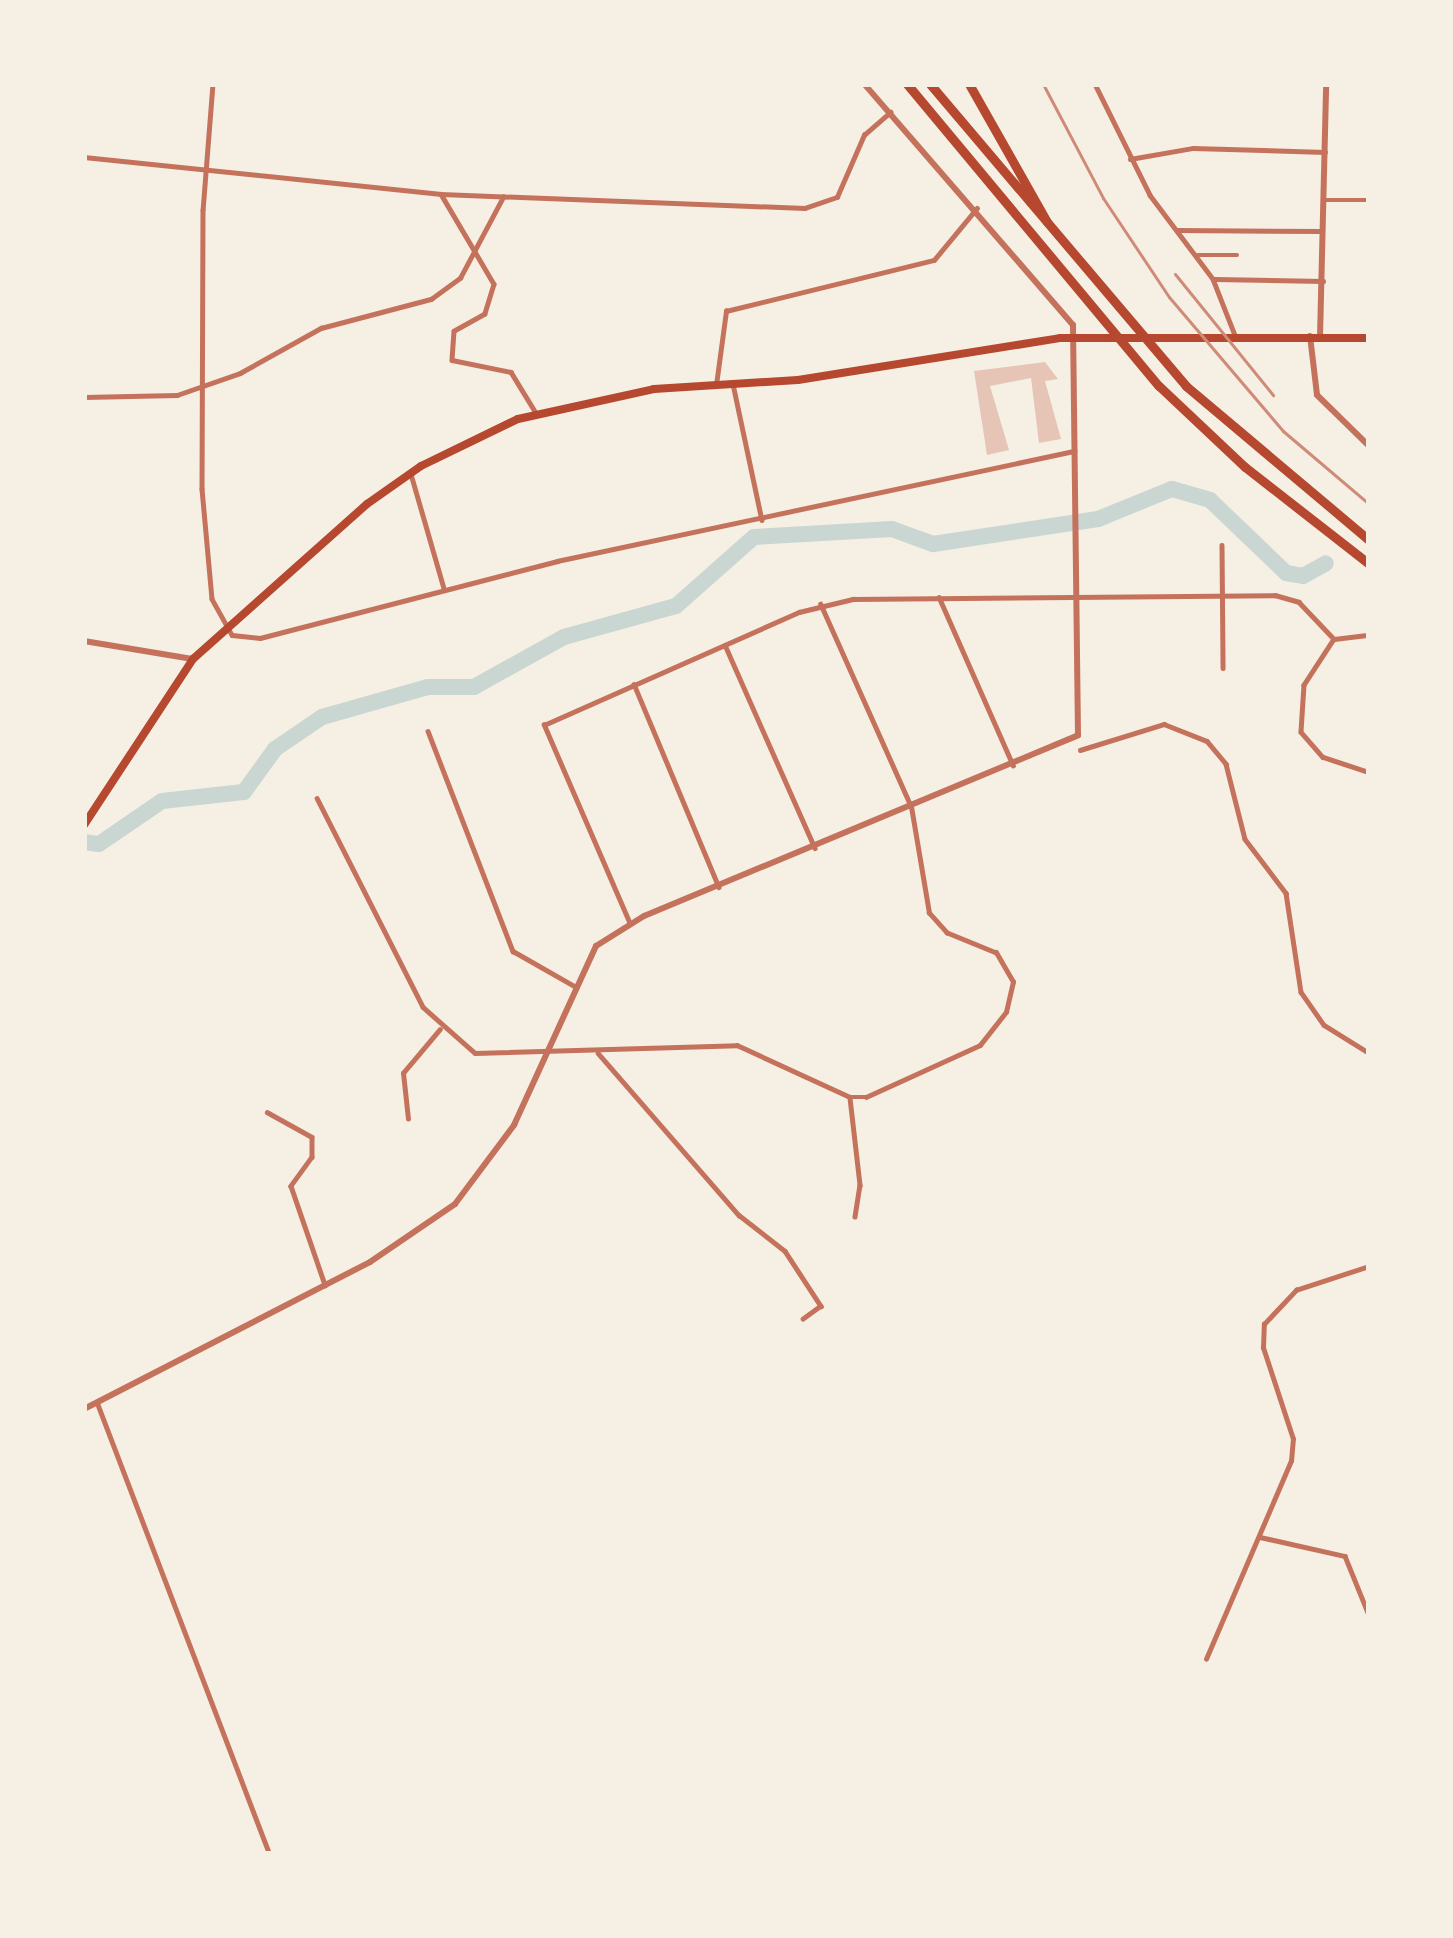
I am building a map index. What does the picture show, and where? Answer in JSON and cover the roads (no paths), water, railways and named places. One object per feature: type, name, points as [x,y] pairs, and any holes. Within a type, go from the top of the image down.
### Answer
[{"type":"highway","points":[[907,84],[1041,250],[1160,386],[1258,478],[1369,563]]},
{"type":"highway","points":[[930,84],[1173,373],[1268,462],[1369,540]]},
{"type":"highway","points":[[969,84],[1055,238]]},
{"type":"main road","points":[[84,825],[194,659],[224,631],[411,474],[536,412],[1075,336],[1369,338]]},
{"type":"street","points":[[213,84],[206,171],[204,529],[224,631],[260,638],[444,588],[1078,450]]},
{"type":"street","points":[[84,1409],[325,1286],[455,1204],[498,1153],[596,946],[630,924],[1078,735],[1075,336],[1065,308],[864,84]]},
{"type":"street","points":[[1094,84],[1130,159],[1214,278],[1235,335]]},
{"type":"street","points":[[1326,84],[1323,281],[1315,336],[1317,395],[1369,446]]},
{"type":"street","points":[[84,157],[440,194],[818,206],[846,186],[864,135],[890,112]]},
{"type":"street","points":[[1130,159],[1193,148],[1325,152]]},
{"type":"street","points":[[440,194],[478,248],[494,284],[485,314],[454,331],[452,360],[511,372],[536,412]]},
{"type":"street","points":[[84,398],[153,399],[202,387],[321,328],[431,299],[460,278],[503,197]]},
{"type":"street","points":[[1324,200],[1369,200]]},
{"type":"street","points":[[716,385],[726,311],[934,260],[977,208]]},
{"type":"street","points":[[1177,230],[1324,231]]},
{"type":"street","points":[[1198,255],[1237,255]]},
{"type":"street","points":[[1214,278],[1323,281]]},
{"type":"street","points":[[733,385],[762,520]]},
{"type":"street","points":[[411,474],[444,588]]},
{"type":"street","points":[[1222,545],[1222,668]]},
{"type":"street","points":[[630,924],[544,731],[547,722],[820,604],[1221,593],[1291,598],[1334,639]]},
{"type":"street","points":[[938,598],[1013,765]]},
{"type":"street","points":[[317,798],[395,961],[440,1029],[476,1053],[549,1049],[598,1053],[737,1045],[850,1097],[957,1060],[993,1031],[1012,998],[1011,972],[996,953],[946,932],[929,913],[911,807],[820,604]]},
{"type":"street","points":[[1334,639],[1369,635]]},
{"type":"street","points":[[1334,639],[1304,685],[1301,732],[1323,757],[1369,772]]},
{"type":"street","points":[[84,641],[194,659]]},
{"type":"street","points":[[725,645],[815,848]]},
{"type":"street","points":[[634,685],[719,887]]},
{"type":"street","points":[[1080,750],[1164,724],[1207,741],[1226,764],[1244,839],[1286,893],[1301,992],[1324,1024],[1369,1053]]},
{"type":"street","points":[[428,730],[513,951],[576,987]]},
{"type":"street","points":[[409,1119],[403,1073],[440,1029]]},
{"type":"street","points":[[598,1053],[739,1214],[785,1251],[821,1306],[803,1318]]},
{"type":"street","points":[[850,1097],[860,1185],[855,1217]]},
{"type":"street","points":[[267,1112],[312,1138],[313,1157],[291,1186],[325,1286]]},
{"type":"street","points":[[1206,1659],[1294,1445],[1263,1348],[1264,1324],[1296,1290],[1369,1266]]},
{"type":"street","points":[[97,1402],[271,1854]]},
{"type":"street","points":[[1260,1537],[1345,1556],[1369,1615]]},
{"type":"waterway","points":[[84,842],[99,844],[162,801],[244,792],[275,749],[322,717],[428,687],[474,687],[564,637],[676,606],[754,537],[892,529],[933,544],[1098,519],[1172,489],[1210,500],[1286,573],[1303,576],[1326,563]]},
{"type":"railway","points":[[1043,84],[1103,198],[1169,297],[1283,431],[1369,504]]},
{"type":"railway","points":[[1175,274],[1273,395]]}]
